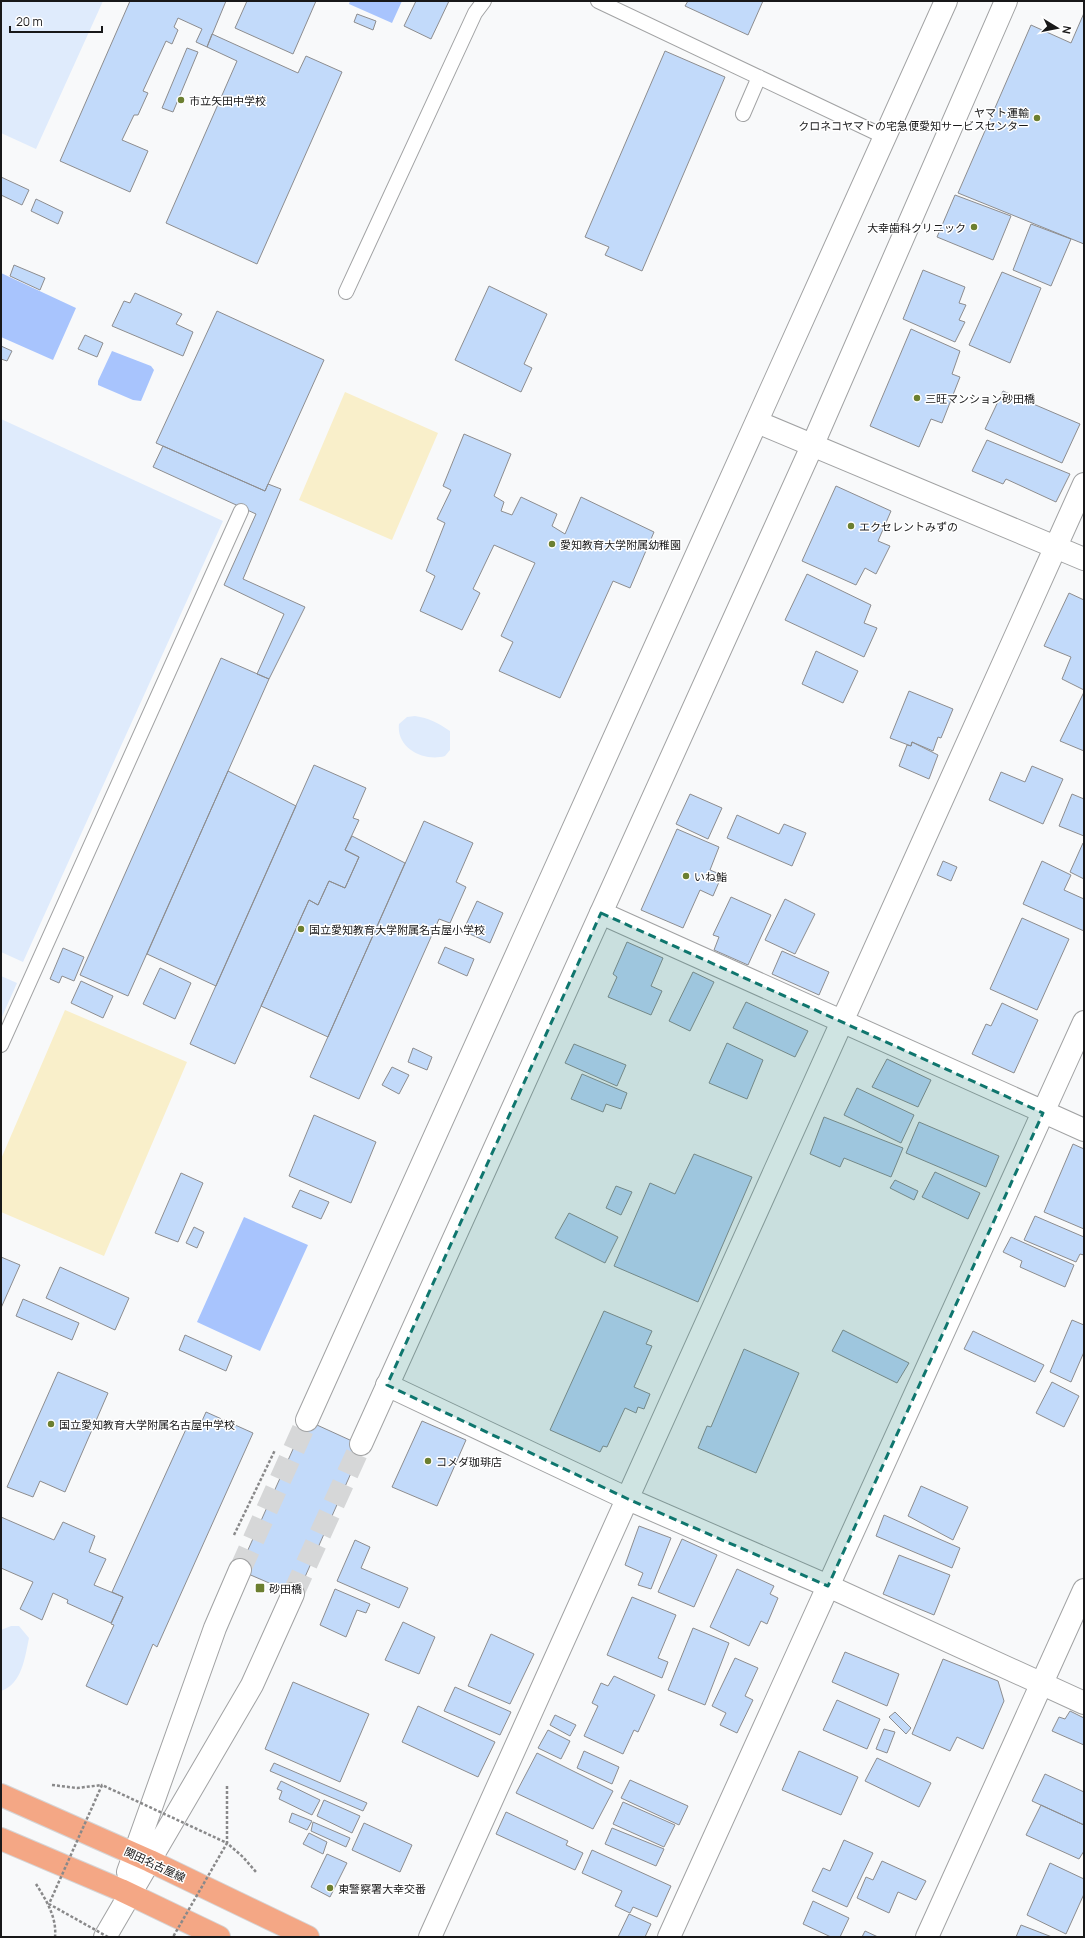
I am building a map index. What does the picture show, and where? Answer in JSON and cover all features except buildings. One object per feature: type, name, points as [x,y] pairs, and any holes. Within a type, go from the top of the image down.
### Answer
[{"type":"main road","name":"関田名古屋線","points":[[1,1795],[142,1857],[308,1937]]},
{"type":"main road","points":[[1,1839],[126,1893],[219,1937]]},
{"type":"street","points":[[308,1420],[946,1]]},
{"type":"street","points":[[360,1444],[813,444],[1006,1]]},
{"type":"street","points":[[757,422],[813,444],[1084,560]]},
{"type":"street","points":[[430,1937],[1084,484]]},
{"type":"street","points":[[600,913],[843,1021],[1043,1113],[1084,1130]]},
{"type":"street","points":[[668,1937],[1084,1022]]},
{"type":"street","points":[[387,1385],[628,1499],[828,1586],[1084,1703]]},
{"type":"street","points":[[105,1937],[142,1857],[215,1628],[240,1570]]},
{"type":"street","points":[[927,1937],[1084,1590]]},
{"type":"street","points":[[142,1857],[252,1685],[293,1594]]},
{"type":"lane","points":[[346,292],[475,13],[484,1]]},
{"type":"lane","points":[[598,1],[885,136]]},
{"type":"lane","points":[[743,114],[759,77]]},
{"type":"lane","points":[[1,1045],[241,511]]},
{"type":"path","points":[[234,1535],[275,1450]]},
{"type":"path","points":[[52,1785],[77,1788],[102,1785],[227,1843],[244,1857],[256,1872]]},
{"type":"path","points":[[54,1937],[55,1928],[49,1904],[102,1785]]},
{"type":"path","points":[[173,1937],[227,1843],[227,1786]]},
{"type":"path","points":[[49,1904],[108,1937]]},
{"type":"highlighted area","points":[[601,913],[1043,1113],[828,1586],[628,1499],[387,1385]]},
{"type":"shaded area","points":[[1,1],[103,1],[36,149],[1,133]]},
{"type":"shaded area","points":[[1,419],[223,521],[23,962],[1,952]]},
{"type":"shaded area","points":[[415,716],[433,721],[450,731],[450,750],[445,756],[429,757],[413,752],[407,747],[399,733],[399,724],[407,717]]},
{"type":"shaded area","points":[[1,976],[17,983],[1,1019]]},
{"type":"shaded area","points":[[11,1626],[19,1626],[29,1638],[24,1661],[18,1676],[14,1682],[1,1691],[1,1630]]},
{"type":"sand","points":[[345,392],[438,433],[392,540],[299,500]]},
{"type":"sand","points":[[65,1010],[187,1062],[104,1256],[1,1212],[1,1159]]},
{"type":"water","points":[[350,1],[402,1],[392,23],[349,4]]},
{"type":"water","points":[[1,273],[76,308],[53,360],[1,337]]},
{"type":"water","points":[[112,351],[151,366],[154,370],[141,401],[133,400],[98,385],[98,381]]},
{"type":"water","points":[[244,1217],[308,1245],[260,1351],[197,1322]]},
{"type":"tunnel","points":[[240,1570],[307,1420]]},
{"type":"tunnel","points":[[293,1594],[361,1444]]},
{"type":"place","name":"市立矢田中学校","points":[[181,100]]},
{"type":"place","name":"ヤマト運輸 クロネコヤマトの宅急便愛知サービスセンター","points":[[1037,118]]},
{"type":"place","name":"大幸歯科クリニック","points":[[974,227]]},
{"type":"place","name":"三旺マンション砂田橋","points":[[917,398]]},
{"type":"place","name":"エクセレントみずの","points":[[851,526]]},
{"type":"place","name":"愛知教育大学附属幼稚園","points":[[552,544]]},
{"type":"place","name":"いね鮨","points":[[686,876]]},
{"type":"place","name":"国立愛知教育大学附属名古屋小学校","points":[[301,929]]},
{"type":"place","name":"国立愛知教育大学附属名古屋中学校","points":[[51,1424]]},
{"type":"place","name":"コメダ珈琲店","points":[[428,1461]]},
{"type":"place","name":"砂田橋","points":[[260,1588]]},
{"type":"place","name":"東警察署大幸交番","points":[[330,1888]]}]
